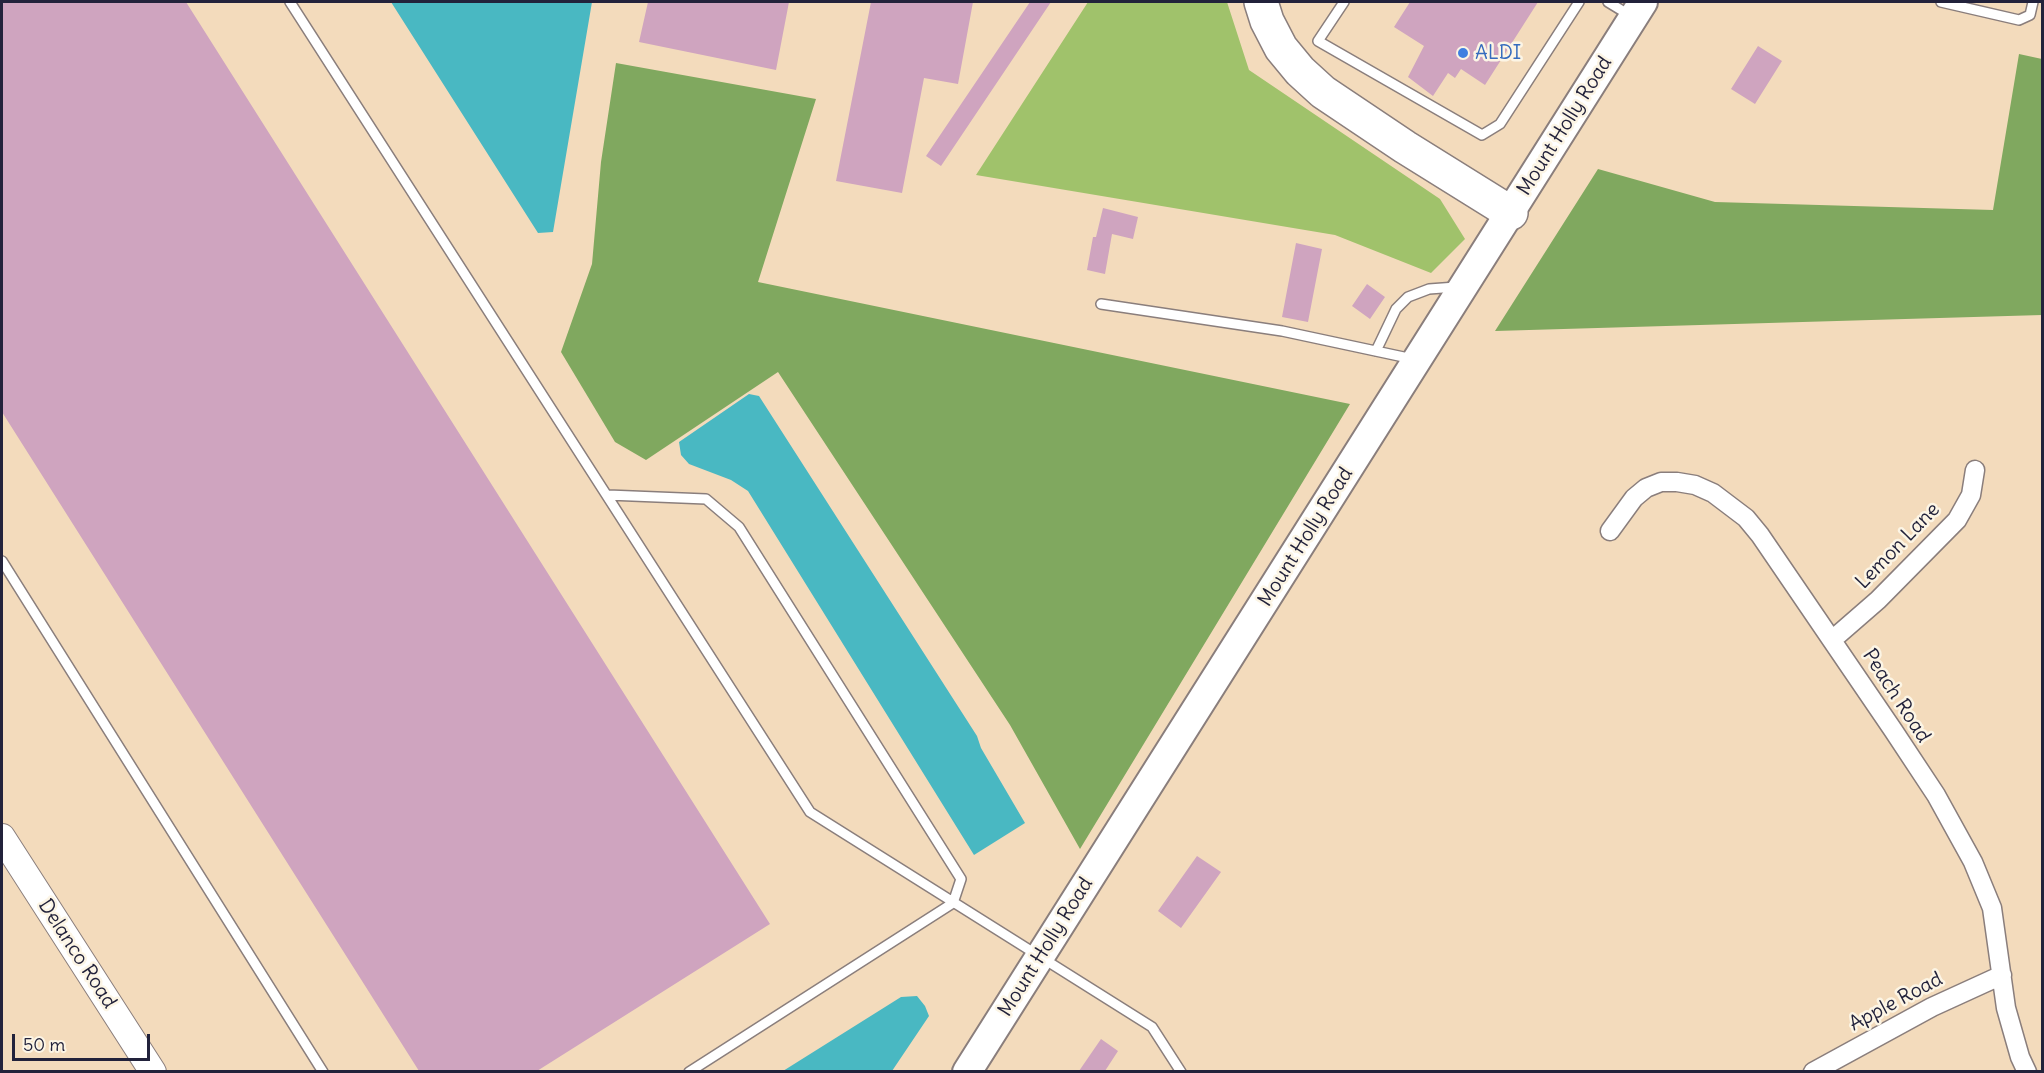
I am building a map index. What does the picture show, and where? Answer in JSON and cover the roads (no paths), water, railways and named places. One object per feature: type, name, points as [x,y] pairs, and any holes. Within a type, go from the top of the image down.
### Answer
[{"type":"highway","points":[[1262,2],[1267,21],[1281,48],[1300,71],[1323,92],[1511,213]]},
{"type":"main road","name":"Mount Holly Road","points":[[967,1071],[1638,10]]},
{"type":"street","name":"Lemon Lane","points":[[1832,640],[1878,600],[1957,519],[1971,495],[1975,470]]},
{"type":"street","name":"Peach Road","points":[[1610,531],[1634,498],[1646,488],[1661,482],[1695,485],[1713,493],[1746,518],[1760,535],[1936,795],[1973,862],[1992,908],[2006,1008],[2026,1071]]},
{"type":"street","name":"Delanco Road","points":[[5,850],[153,1071]]},
{"type":"street","name":"Apple Road","points":[[1813,1071],[1932,1007],[2002,975]]},
{"type":"lane","points":[[290,2],[810,812],[1152,1027],[1180,1071]]},
{"type":"lane","points":[[1344,2],[1318,41],[1482,135],[1500,124],[1579,2]]},
{"type":"lane","points":[[1608,2],[1638,10]]},
{"type":"lane","points":[[1941,2],[2019,20],[2030,15],[2032,2]]},
{"type":"lane","points":[[1376,351],[1396,309],[1408,297],[1429,289],[1465,286]]},
{"type":"lane","points":[[1101,304],[1282,331],[1418,360]]},
{"type":"lane","points":[[608,495],[706,499],[739,526],[961,879],[952,903],[689,1071]]},
{"type":"lane","points":[[2,561],[323,1071]]},
{"type":"water","points":[[391,2],[592,2],[553,232],[538,233]]},
{"type":"water","points":[[749,394],[759,396],[977,736],[981,748],[1025,823],[974,855],[748,491],[731,480],[689,464],[681,455],[679,442]]},
{"type":"water","points":[[917,996],[929,1016],[892,1071],[783,1071],[901,997]]},
{"type":"place","name":"ALDI","points":[[1463,53]]}]
